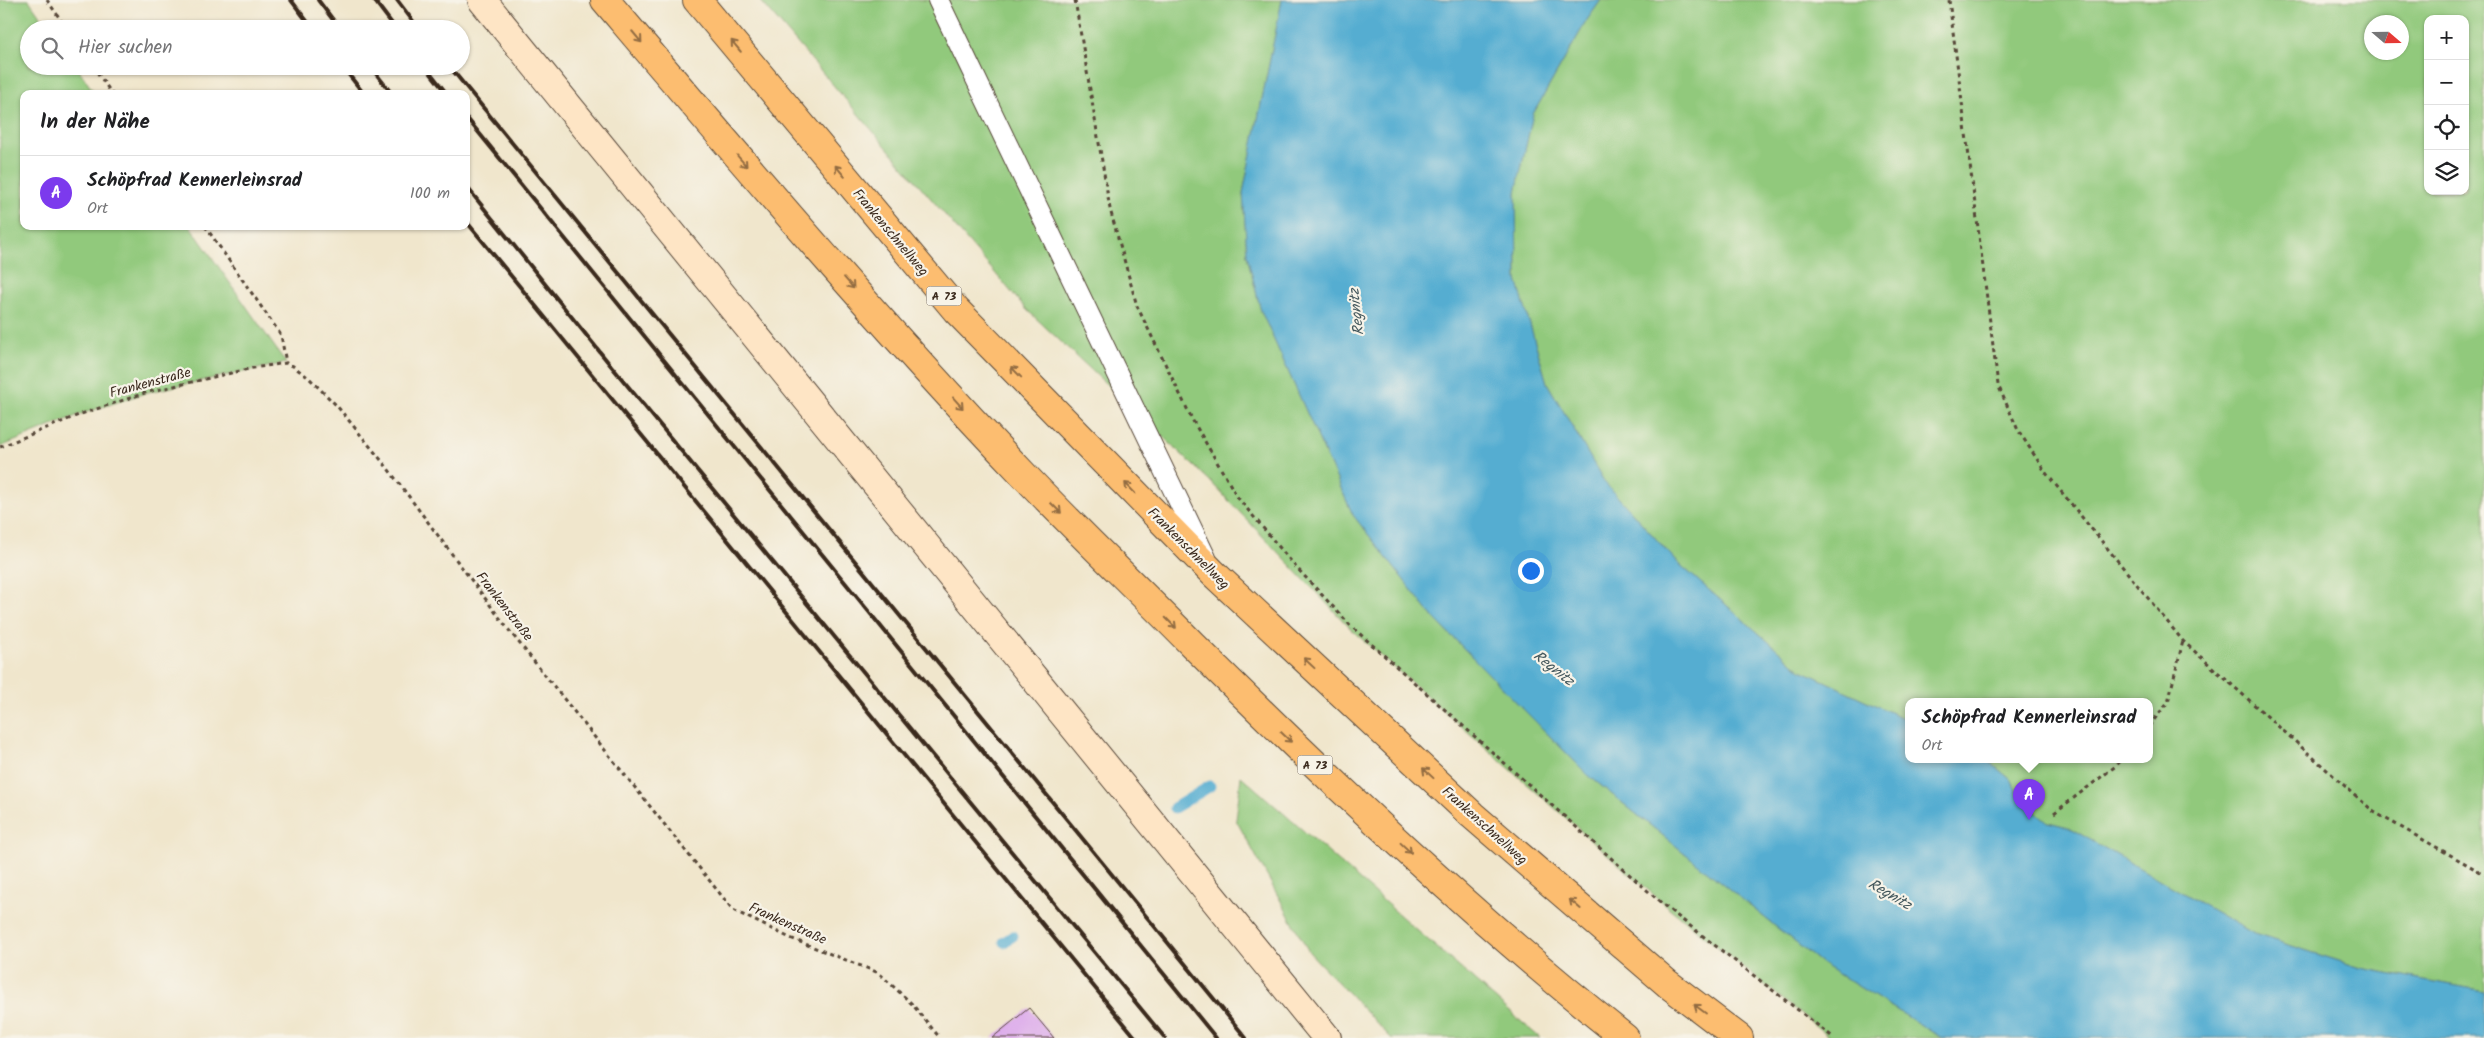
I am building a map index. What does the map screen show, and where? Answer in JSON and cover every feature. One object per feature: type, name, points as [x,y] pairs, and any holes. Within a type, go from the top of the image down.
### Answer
[{"type":"highway","name":"A 73","points":[[605,0],[757,178],[1022,473],[1288,740],[1557,983],[1625,1038]]},
{"type":"highway","name":"Frankenschnellweg","points":[[698,0],[956,310],[1213,573],[1472,815],[1668,984],[1739,1038]]},
{"type":"main road","points":[[482,0],[1327,1038]]},
{"type":"lane","points":[[938,0],[1213,573]]},
{"type":"path","points":[[47,0],[61,20]]},
{"type":"path","points":[[1075,0],[1110,209],[1137,306],[1193,421],[1238,498],[1295,566],[1351,626],[1667,908],[1834,1038]]},
{"type":"path","points":[[1950,0],[1998,385],[2018,430],[2046,473],[2183,641],[2374,812],[2484,874]]},
{"type":"path","points":[[99,75],[109,90]]},
{"type":"path","points":[[208,230],[281,335],[286,363]]},
{"type":"path","name":"Frankenstraße","points":[[0,447],[81,414],[148,392],[286,363],[309,378],[330,399],[380,459],[514,636],[733,910],[790,938],[879,974],[912,1004],[940,1038]]},
{"type":"path","points":[[2153,721],[2168,702],[2183,641]]},
{"type":"path","points":[[2054,813],[2119,763]]},
{"type":"green space","points":[[0,0],[29,0],[43,20],[20,20],[20,75],[82,75],[92,90],[20,90],[20,230],[193,230],[286,363],[148,392],[81,414],[0,447]]},
{"type":"green space","points":[[760,0],[1282,0],[1243,193],[1247,255],[1261,311],[1353,515],[1432,616],[1588,775],[1822,964],[1942,1038],[1831,1038],[1663,903],[1354,632],[1209,480],[1026,309]]},
{"type":"green space","points":[[1601,0],[2484,0],[2484,991],[2361,968],[2254,934],[2068,827],[2048,822],[2021,799],[2010,779],[1991,763],[2153,763],[2153,698],[1905,698],[1905,719],[1801,670],[1678,563],[1605,483],[1547,383],[1517,280],[1516,192],[1533,114],[1587,20]]},
{"type":"green space","points":[[1241,776],[1540,1038],[1391,1038],[1309,952],[1236,820]]},
{"type":"water","name":"Regnitz","points":[[1282,0],[1601,0],[1587,20],[1533,114],[1516,192],[1517,280],[1547,383],[1605,483],[1678,563],[1801,670],[1905,719],[1905,763],[1991,763],[2010,779],[2021,799],[2048,822],[2068,827],[2254,934],[2361,968],[2484,991],[2484,1038],[1942,1038],[1822,964],[1588,775],[1432,616],[1353,515],[1261,311],[1247,255],[1243,193]]},
{"type":"building","points":[[1029,1008],[1054,1038],[992,1038]]},
{"type":"waterway","points":[[1174,808],[1210,786]]},
{"type":"waterway","points":[[1004,942],[1013,936]]},
{"type":"railway","points":[[291,0],[306,20]]},
{"type":"railway","points":[[318,0],[333,20]]},
{"type":"railway","points":[[374,0],[389,20]]},
{"type":"railway","points":[[397,0],[412,20]]},
{"type":"railway","points":[[349,75],[361,90]]},
{"type":"railway","points":[[377,75],[389,90]]},
{"type":"railway","points":[[432,75],[444,90]]},
{"type":"railway","points":[[456,75],[469,90]]},
{"type":"railway","points":[[470,92],[1246,1038]]},
{"type":"railway","points":[[470,122],[1216,1038]]},
{"type":"railway","points":[[470,191],[608,362],[1165,1038]]},
{"type":"railway","points":[[470,226],[1136,1038]]},
{"type":"place","name":"Schöpfrad Kennerleinsrad","points":[[2029,820]]}]
